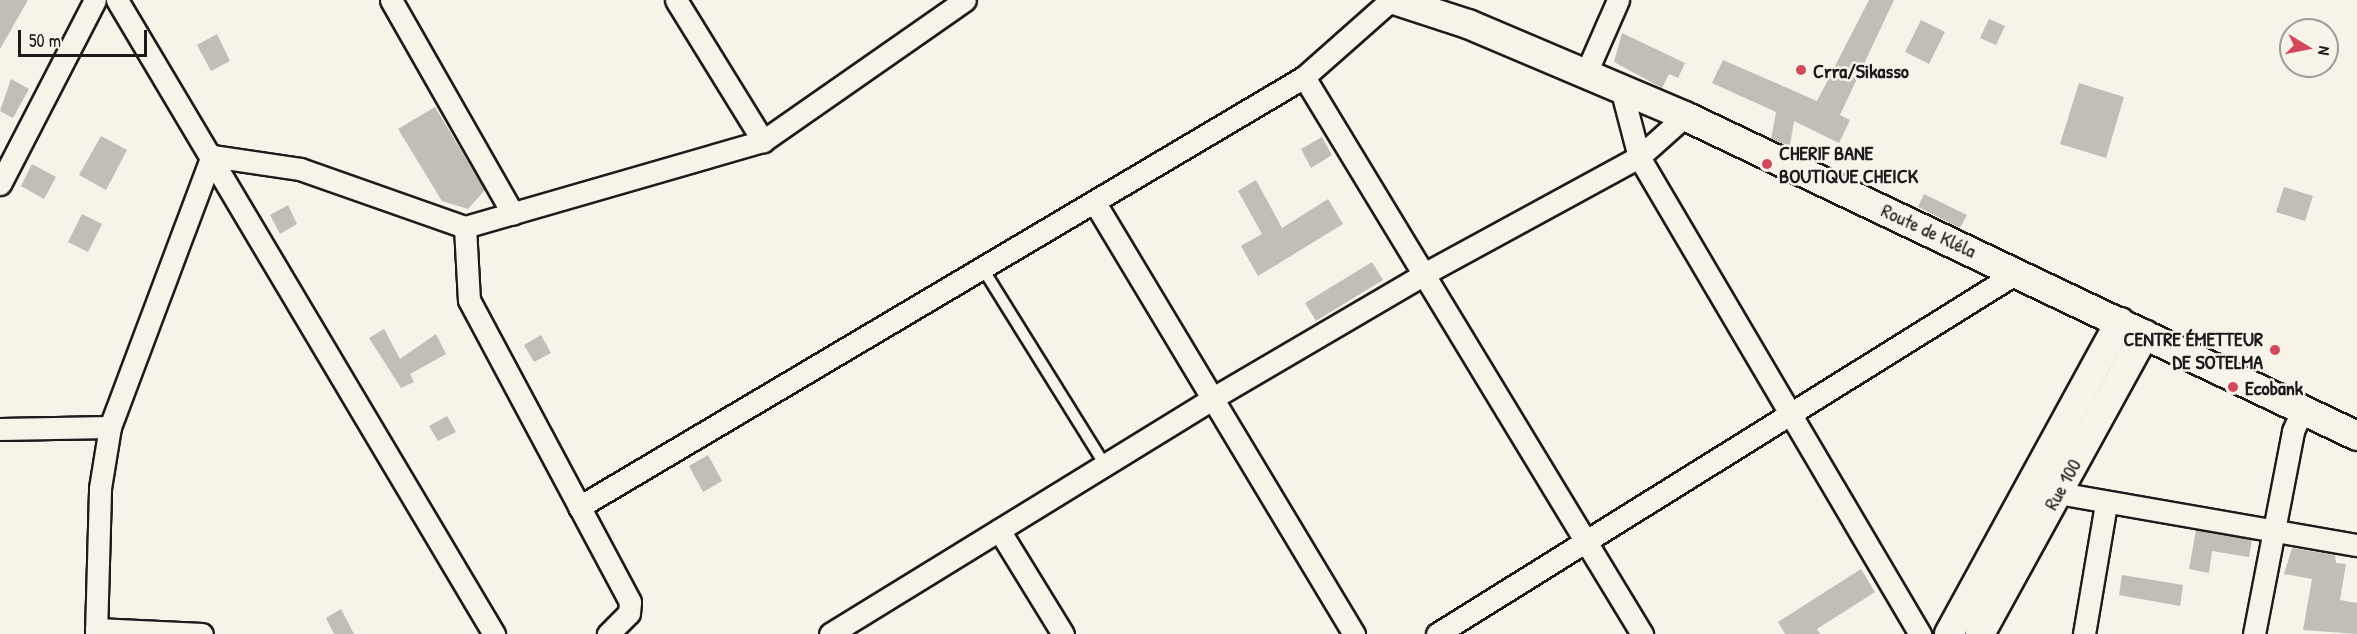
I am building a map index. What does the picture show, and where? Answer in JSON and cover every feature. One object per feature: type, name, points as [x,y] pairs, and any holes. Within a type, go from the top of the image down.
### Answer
[{"type":"main road","name":"Route de Kléla","points":[[1393,0],[1437,6],[1686,116],[2018,272],[2357,436]]},
{"type":"main road","name":"Rue 100","points":[[1980,634],[2058,493],[2132,328]]},
{"type":"main road","points":[[1949,634],[2132,328]]},
{"type":"street","points":[[0,184],[95,0]]},
{"type":"street","points":[[117,0],[212,156],[494,634]]},
{"type":"street","points":[[391,0],[513,214]]},
{"type":"street","points":[[676,0],[763,141]]},
{"type":"street","points":[[212,156],[300,170],[465,227],[763,141],[964,0]]},
{"type":"street","points":[[579,507],[1304,77],[1393,0]]},
{"type":"street","points":[[1586,73],[1618,0]]},
{"type":"street","points":[[1304,77],[1642,634]]},
{"type":"street","points":[[1621,88],[1639,157],[1920,634]]},
{"type":"street","points":[[830,634],[1213,398],[1424,274],[1639,157],[1686,116]]},
{"type":"street","points":[[202,634],[96,632],[100,488],[110,427],[212,156]]},
{"type":"street","points":[[1095,202],[1354,634]]},
{"type":"street","points":[[465,227],[469,300],[630,602],[629,613],[608,634]]},
{"type":"street","points":[[1437,634],[2018,272]]},
{"type":"street","points":[[2254,634],[2293,431],[2302,411]]},
{"type":"street","points":[[0,429],[110,427]]},
{"type":"street","points":[[2058,493],[2106,504],[2274,529],[2357,545]]},
{"type":"street","points":[[2084,634],[2106,504]]},
{"type":"street","points":[[999,530],[1063,634]]},
{"type":"lane","points":[[983,268],[1105,465]]},
{"type":"building","points":[[0,0],[28,0],[0,49]]},
{"type":"building","points":[[1869,0],[1894,0],[1840,115],[1850,120],[1839,143],[1794,121],[1790,145],[1771,139],[1776,112],[1712,83],[1723,60],[1817,101]]},
{"type":"building","points":[[1989,19],[2005,26],[1996,45],[1980,38]]},
{"type":"building","points":[[1921,20],[1945,32],[1929,64],[1905,52]]},
{"type":"building","points":[[1622,33],[1685,63],[1678,78],[1669,74],[1662,88],[1614,62]]},
{"type":"building","points":[[217,34],[230,61],[211,71],[197,45]]},
{"type":"building","points":[[11,79],[29,89],[13,118],[0,111]]},
{"type":"building","points":[[2079,83],[2124,97],[2106,158],[2060,144]]},
{"type":"building","points":[[435,107],[485,190],[468,209],[442,201],[398,129]]},
{"type":"building","points":[[101,136],[127,150],[106,190],[79,175]]},
{"type":"building","points":[[1322,137],[1332,155],[1311,168],[1301,149]]},
{"type":"building","points":[[32,164],[56,177],[44,199],[21,186]]},
{"type":"building","points":[[1256,180],[1282,228],[1328,199],[1343,224],[1258,276],[1241,246],[1262,234],[1238,191]]},
{"type":"building","points":[[2284,187],[2313,196],[2305,221],[2276,212]]},
{"type":"building","points":[[1924,194],[1967,215],[1960,228],[1918,207]]},
{"type":"building","points":[[288,205],[297,224],[280,234],[270,215]]},
{"type":"building","points":[[82,214],[102,224],[88,252],[68,242]]},
{"type":"building","points":[[1372,262],[1383,280],[1316,321],[1305,303]]},
{"type":"building","points":[[384,329],[400,359],[436,334],[446,354],[410,374],[414,382],[401,388],[369,338]]},
{"type":"building","points":[[541,335],[551,353],[534,362],[524,345]]},
{"type":"building","points":[[447,416],[456,432],[438,441],[429,426]]},
{"type":"building","points":[[708,455],[722,481],[703,492],[689,466]]},
{"type":"building","points":[[2196,530],[2252,540],[2249,557],[2212,551],[2209,573],[2189,569]]},
{"type":"building","points":[[2292,548],[2335,555],[2336,563],[2346,564],[2340,600],[2357,603],[2357,634],[2303,630],[2312,579],[2284,574]]},
{"type":"building","points":[[1861,569],[1875,592],[1817,629],[1820,634],[1785,634],[1778,622]]},
{"type":"building","points":[[2122,575],[2183,585],[2180,606],[2119,595]]},
{"type":"building","points":[[341,609],[354,634],[334,634],[326,618]]},
{"type":"place","name":"Crra/Sikasso","points":[[1801,70]]},
{"type":"place","name":"CHERIF BANE BOUTIQUE CHEICK","points":[[1767,164]]},
{"type":"place","name":"CENTRE ÉMETTEUR DE SOTELMA","points":[[2275,350]]},
{"type":"place","name":"Ecobank","points":[[2233,387]]}]
